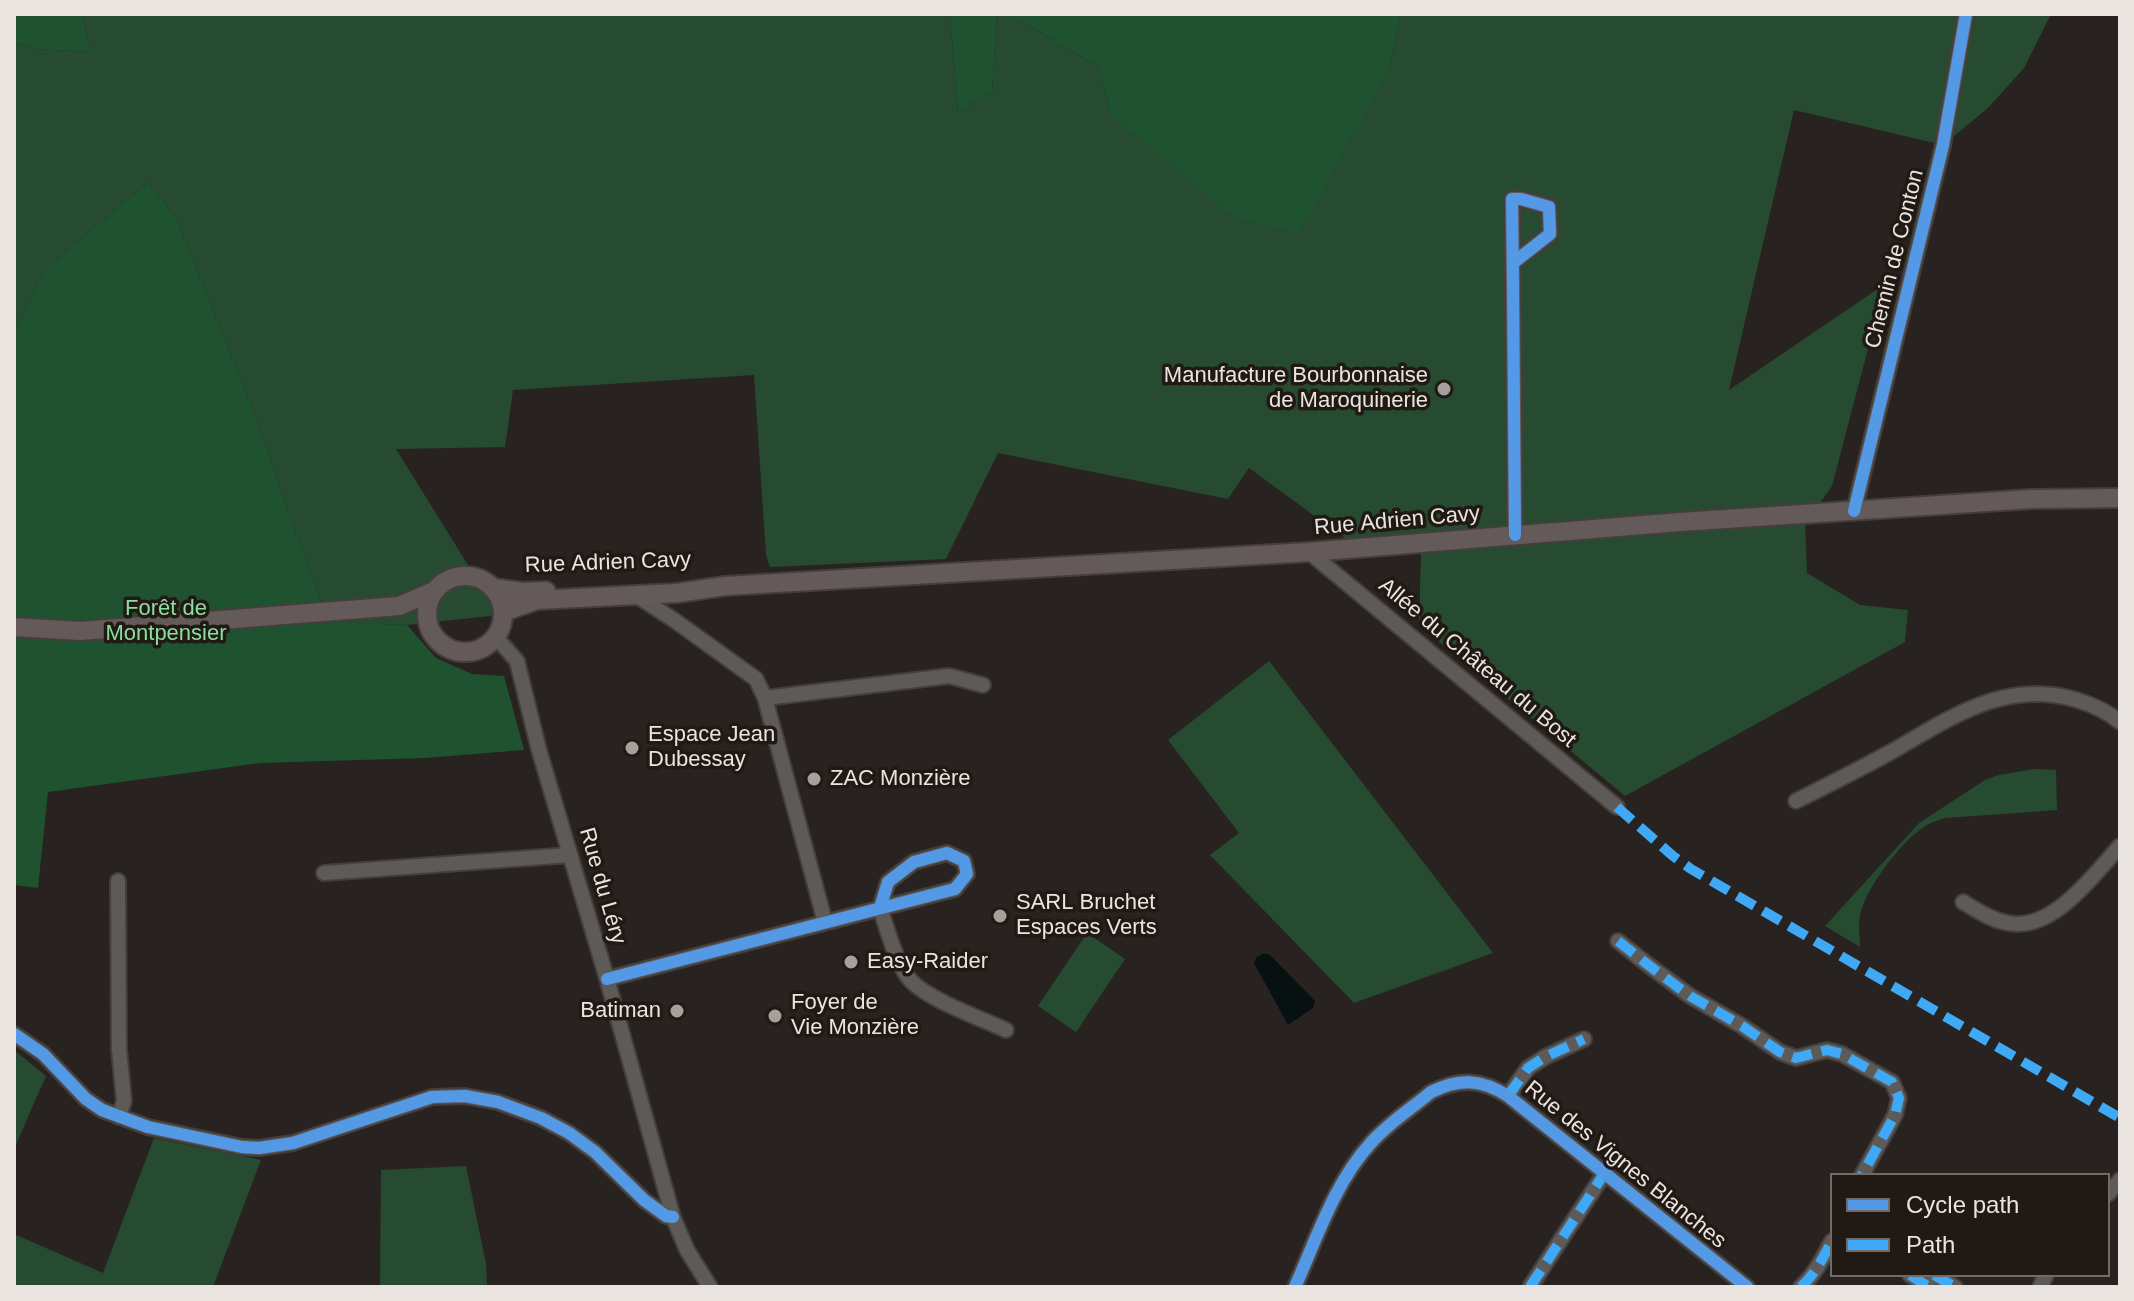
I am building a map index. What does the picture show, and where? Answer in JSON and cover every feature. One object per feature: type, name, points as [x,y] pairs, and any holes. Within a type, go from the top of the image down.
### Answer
[{"type":"main road","name":"Rue Adrien Cavy","points":[[503,612],[537,600],[637,596],[725,586],[1309,552],[2032,499],[2120,498]]},
{"type":"main road","points":[[14,627],[80,631],[399,606],[434,591],[454,577],[466,576],[476,577],[493,588],[500,599],[503,612],[495,636],[486,645],[474,650],[449,648],[439,641],[431,631],[427,618],[434,591]]},
{"type":"main road","name":"Rue Adrien Cavy","points":[[493,588],[522,592],[701,584],[725,586]]},
{"type":"main road","points":[[399,606],[427,618]]},
{"type":"street","name":"Chemin de Conton","points":[[1854,511],[1943,145],[1966,14]]},
{"type":"street","points":[[1513,263],[1550,234],[1549,207],[1512,199],[1515,535]]},
{"type":"street","name":"Allée du Château du Bost","points":[[1309,552],[1617,807]]},
{"type":"street","points":[[674,620],[672,606],[677,593]]},
{"type":"street","points":[[637,596],[756,679],[765,698],[825,922]]},
{"type":"street","name":"Rue du Léry","points":[[495,636],[517,661],[539,750],[673,1217],[687,1250],[710,1287]]},
{"type":"street","points":[[765,698],[949,676],[983,685]]},
{"type":"street","points":[[1796,801],[1967,709],[1993,699],[2041,693],[2067,697],[2103,710],[2120,722]]},
{"type":"street","points":[[1963,902],[1988,918],[2009,924],[2025,924],[2043,918],[2085,886],[2120,846]]},
{"type":"street","points":[[607,979],[825,922],[880,908],[955,889],[967,874],[964,861],[947,853],[914,862],[888,882],[880,908],[910,981],[954,1007],[1006,1030]]},
{"type":"street","points":[[324,873],[570,855]]},
{"type":"street","points":[[118,881],[119,1049],[124,1101],[119,1117]]},
{"type":"street","points":[[1618,941],[1690,996],[1780,1052],[1796,1058],[1827,1050],[1842,1054],[1892,1082],[1899,1098],[1895,1115],[1863,1173]]},
{"type":"street","points":[[14,1034],[43,1054],[86,1099],[102,1110],[161,1130],[242,1147],[293,1143],[432,1097],[465,1096],[498,1102],[541,1118],[569,1133],[595,1152],[644,1200],[666,1216],[673,1217]]},
{"type":"street","points":[[1508,1096],[1528,1068],[1584,1039]]},
{"type":"street","name":"Rue des Vignes Blanches","points":[[1295,1287],[1352,1167],[1380,1134],[1431,1092],[1461,1082],[1492,1086],[1508,1096],[1747,1287]]},
{"type":"street","points":[[1530,1287],[1604,1174]]},
{"type":"street","points":[[1801,1287],[1821,1263],[1830,1245]]},
{"type":"street","points":[[1938,1277],[1955,1287]]},
{"type":"green space","points":[[14,14],[82,14],[90,52],[35,49],[14,42]]},
{"type":"green space","points":[[82,14],[950,14],[958,111],[992,93],[997,14],[1010,14],[1100,68],[1111,115],[1390,67],[1401,14],[2051,14],[2024,68],[1988,108],[1943,145],[1794,110],[1729,390],[1885,284],[1832,486],[1805,524],[1807,573],[1860,605],[1908,610],[1905,642],[1625,796],[1419,625],[1421,553],[1372,558],[1249,468],[1228,499],[998,453],[946,559],[770,567],[766,555],[754,375],[513,390],[505,447],[396,449],[499,615],[407,625],[330,623],[251,405],[177,220],[148,182],[44,270],[14,335],[14,42],[35,49],[90,52]]},
{"type":"green space","points":[[950,14],[997,14],[992,93],[958,111]]},
{"type":"green space","points":[[1010,14],[1401,14],[1390,67],[1299,233],[1234,217],[1111,115],[1100,68]]},
{"type":"green space","name":"Forêt de Montpensier","points":[[148,182],[177,220],[251,405],[329,622],[407,625],[436,658],[472,674],[504,676],[524,750],[425,758],[260,763],[48,792],[38,888],[14,885],[14,335],[44,270]]},
{"type":"green space","points":[[1269,661],[1493,953],[1354,1003],[1210,855],[1239,833],[1168,740]]},
{"type":"green space","points":[[2034,769],[2056,770],[2057,810],[1945,818],[1929,824],[1897,852],[1870,891],[1860,915],[1860,947],[1825,926],[1919,823],[1985,780]]},
{"type":"green space","points":[[1087,933],[1125,959],[1076,1032],[1038,1006]]},
{"type":"green space","points":[[14,1050],[46,1076],[14,1149]]},
{"type":"green space","points":[[154,1138],[261,1160],[213,1287],[14,1287],[14,1234],[103,1273]]},
{"type":"green space","points":[[466,1166],[486,1264],[487,1287],[380,1287],[381,1170]]},
{"type":"shaded area","points":[[1262,954],[1269,954],[1315,1001],[1313,1008],[1288,1025],[1254,963]]},
{"type":"marked path","points":[[1617,807],[1691,869],[2120,1118]]},
{"type":"marked path","points":[[1618,941],[1690,996],[1780,1052],[1796,1058],[1827,1050],[1842,1054],[1892,1082],[1899,1098],[1895,1115],[1863,1173]]},
{"type":"marked path","points":[[1508,1096],[1528,1068],[1584,1039]]},
{"type":"marked path","points":[[1530,1287],[1604,1174]]},
{"type":"marked path","points":[[1801,1287],[1815,1271],[1830,1245]]},
{"type":"marked path","points":[[1913,1277],[1929,1287]]},
{"type":"marked path","points":[[1938,1277],[1955,1287]]},
{"type":"cycle path","points":[[1854,511],[1943,145],[1966,14]]},
{"type":"cycle path","points":[[1513,263],[1550,234],[1549,207],[1512,199],[1515,535]]},
{"type":"cycle path","points":[[607,979],[955,889],[967,874],[964,861],[947,853],[914,862],[888,882],[880,908]]},
{"type":"cycle path","points":[[14,1034],[43,1054],[86,1099],[102,1110],[148,1127],[242,1147],[293,1143],[432,1097],[465,1096],[498,1102],[541,1118],[569,1133],[595,1152],[644,1200],[666,1216],[673,1217]]},
{"type":"cycle path","points":[[1295,1287],[1336,1194],[1370,1144],[1431,1092],[1451,1084],[1470,1082],[1489,1086],[1508,1096],[1747,1287]]},
{"type":"place","name":"Manufacture Bourbonnaise de Maroquinerie","points":[[1444,389]]},
{"type":"place","name":"Espace Jean Dubessay","points":[[632,748]]},
{"type":"place","name":"ZAC Monzière","points":[[814,779]]},
{"type":"place","name":"SARL Bruchet Espaces Verts","points":[[1000,916]]},
{"type":"place","name":"Easy-Raider","points":[[851,962]]},
{"type":"place","name":"Batiman","points":[[677,1011]]},
{"type":"place","name":"Foyer de Vie Monzière","points":[[775,1016]]}]
